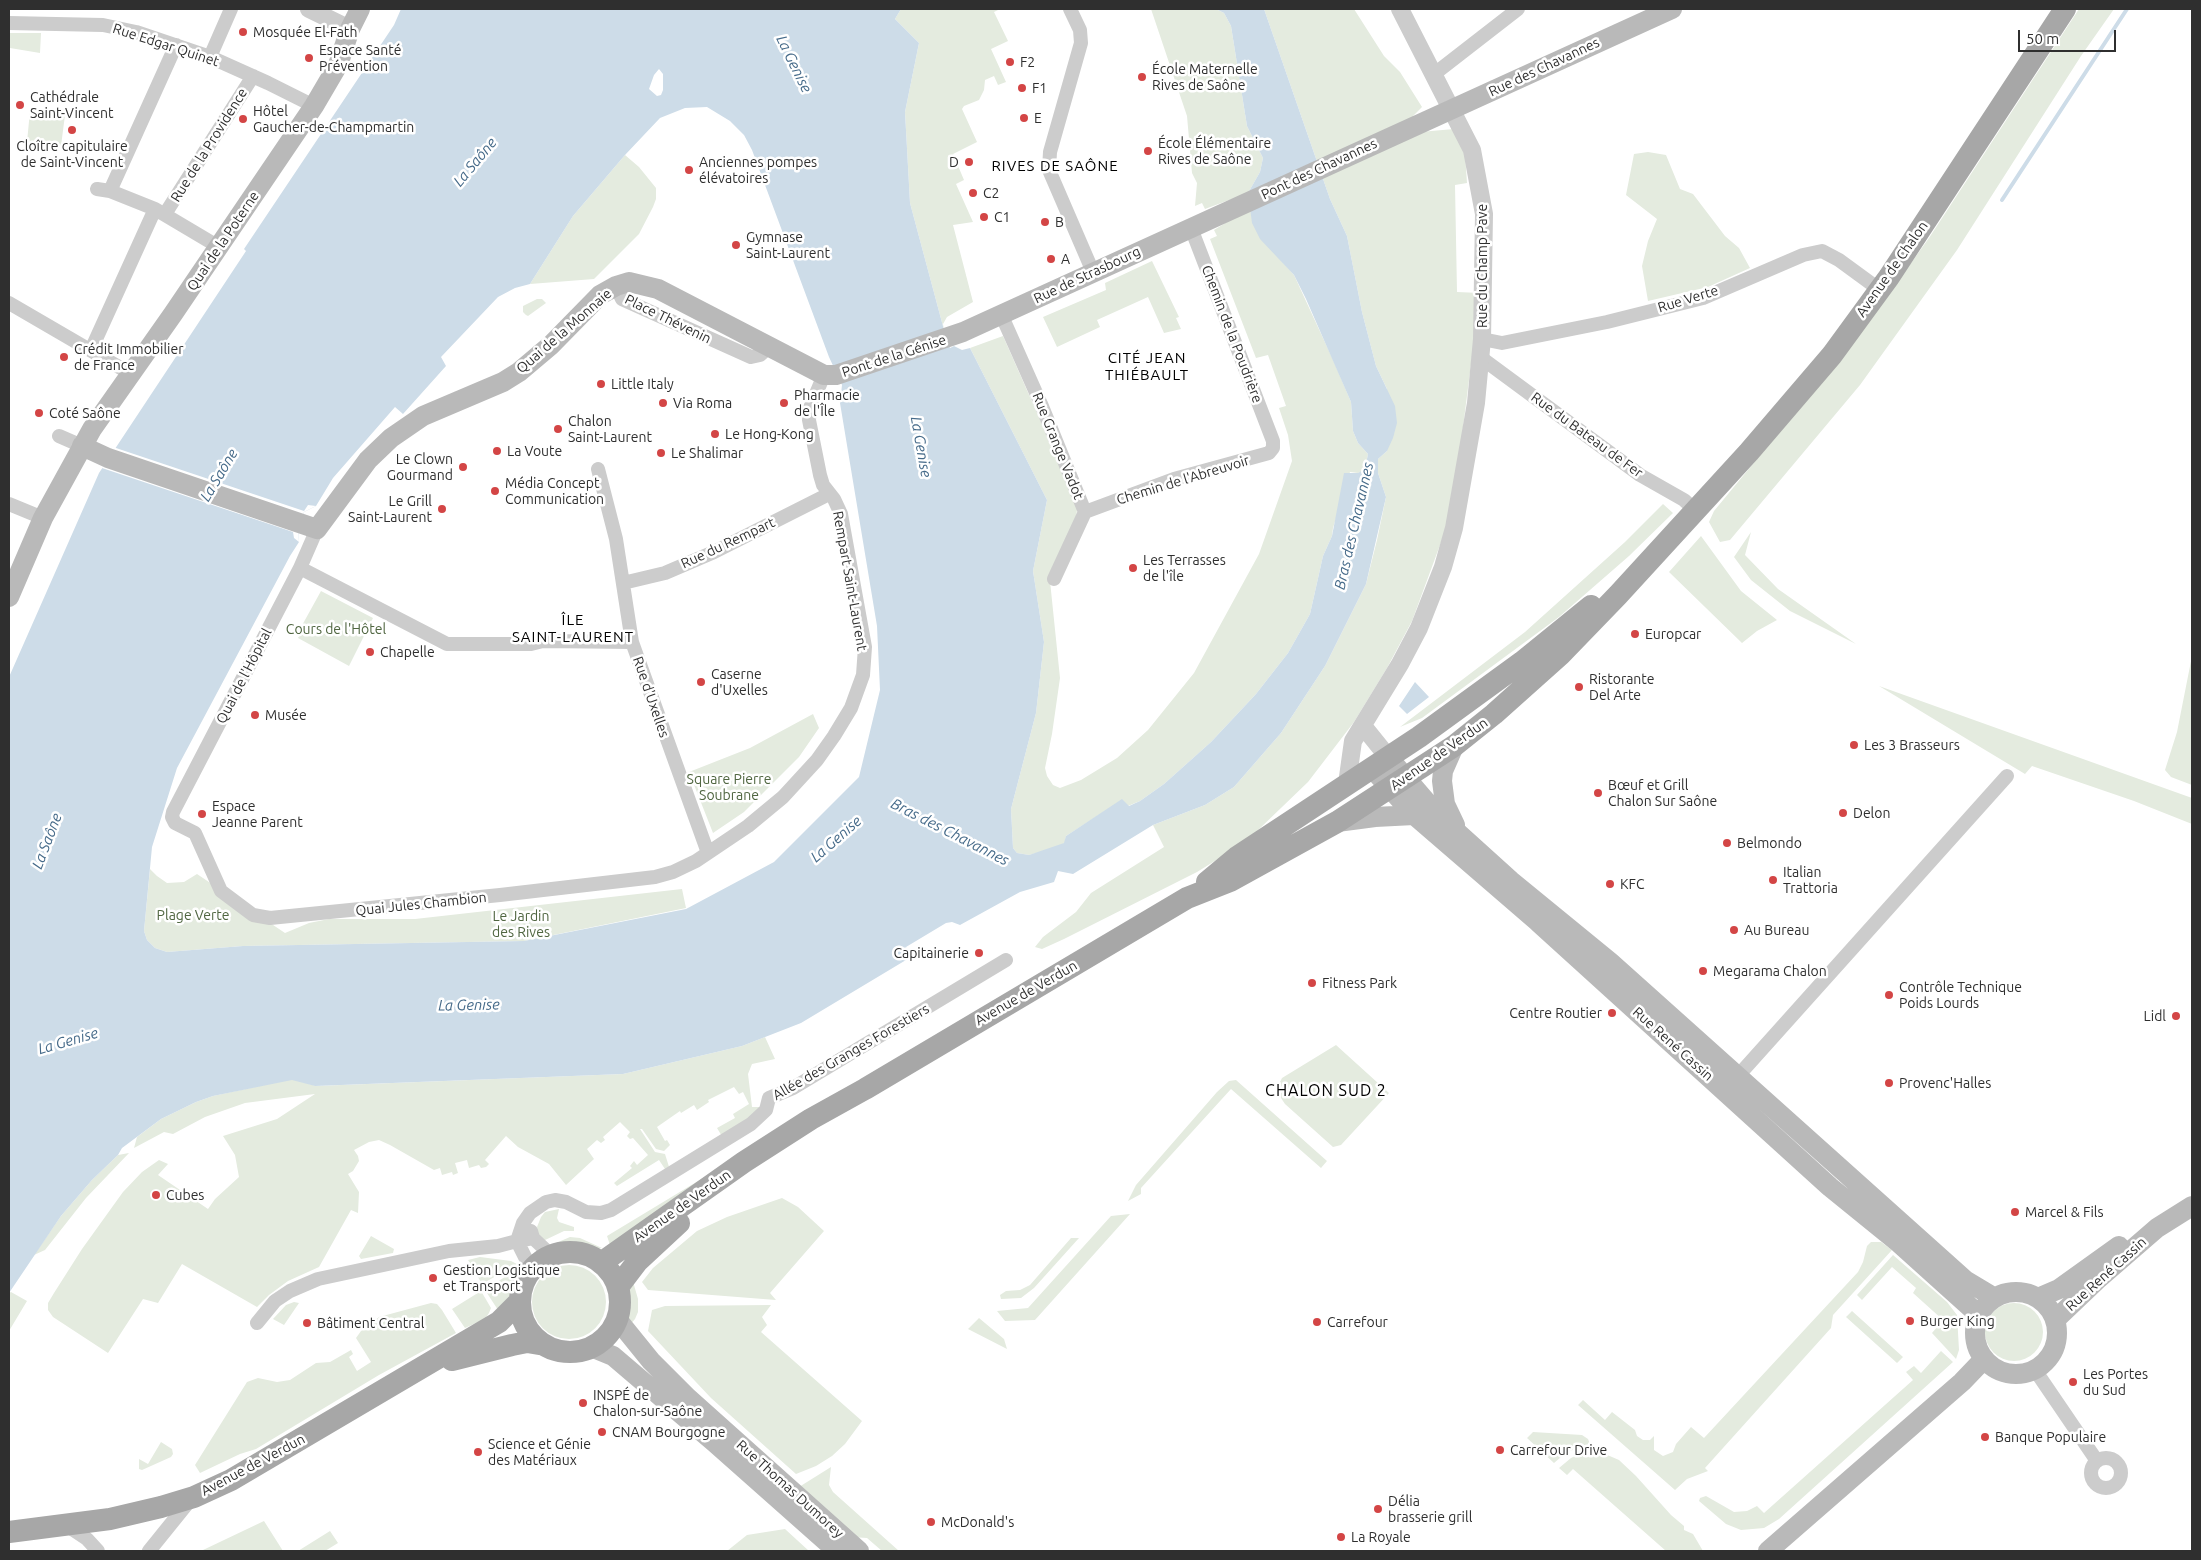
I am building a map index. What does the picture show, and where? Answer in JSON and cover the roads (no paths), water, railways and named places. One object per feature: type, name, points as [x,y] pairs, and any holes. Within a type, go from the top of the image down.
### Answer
[{"type":"main road","name":"Quai de la Poterne","points":[[9,596],[43,518],[90,449],[131,374],[314,106],[338,65],[350,29],[360,9]]},
{"type":"main road","name":"Rue des Chavannes","points":[[1417,124],[1672,9]]},
{"type":"main road","name":"Avenue de Chalon","points":[[1696,511],[1832,355],[1880,290],[2064,9]]},
{"type":"main road","name":"Pont des Chavannes","points":[[1222,214],[1417,124]]},
{"type":"main road","name":"Rue de Strasbourg","points":[[953,337],[1222,214]]},
{"type":"main road","name":"Place Thévenin","points":[[616,286],[629,282],[658,289],[830,375]]},
{"type":"main road","name":"Quai de la Monnaie","points":[[310,525],[368,460],[391,438],[423,416],[503,382],[519,372],[551,344],[600,295],[616,286]]},
{"type":"main road","name":"Pont de la Génise","points":[[830,375],[953,337]]},
{"type":"main road","points":[[90,449],[310,525]]},
{"type":"main road","name":"Avenue de Verdun","points":[[602,1263],[744,1162],[811,1119],[1187,898],[1230,880],[1337,822],[1454,746],[1560,656],[1696,511]]},
{"type":"main road","name":"Avenue de Verdun","points":[[1187,898],[1237,857],[1380,762],[1522,662],[1652,556]]},
{"type":"main road","points":[[1454,746],[1443,771],[1442,781],[1446,804],[1459,834]]},
{"type":"main road","name":"Rue René Cassin","points":[[1380,762],[1398,783],[1430,806],[1511,881],[1610,962],[1965,1280],[1995,1298]]},
{"type":"main road","name":"Rue René Cassin","points":[[1398,783],[1414,815],[1538,922],[1830,1187],[1892,1237],[1980,1315]]},
{"type":"main road","points":[[1337,822],[1375,816],[1414,815]]},
{"type":"main road","points":[[1538,922],[1610,962]]},
{"type":"main road","points":[[1680,1051],[1737,1077]]},
{"type":"main road","name":"Avenue de Verdun","points":[[618,1287],[637,1262],[684,1219],[720,1192],[819,1131],[865,1089]]},
{"type":"main road","name":"Rue René Cassin","points":[[2038,1298],[2059,1289],[2126,1242],[2157,1228],[2192,1206]]},
{"type":"main road","name":"Rue René Cassin","points":[[2055,1320],[2097,1280],[2157,1228]]},
{"type":"main road","points":[[565,1252],[578,1252],[602,1263],[612,1274],[618,1287],[620,1308],[617,1319],[606,1336],[591,1348],[568,1352],[545,1345],[534,1337],[522,1314],[520,1301],[524,1285],[532,1271],[541,1262],[565,1252]]},
{"type":"main road","points":[[2017,1292],[2027,1293],[2038,1298],[2048,1308],[2055,1320],[2057,1333],[2055,1346],[2049,1357],[2035,1370],[2017,1374],[2004,1373],[1984,1359],[1978,1349],[1975,1337],[1976,1326],[1986,1305],[1995,1298],[2017,1292]]},
{"type":"main road","name":"Avenue de Verdun","points":[[9,1532],[110,1519],[194,1497],[231,1480],[499,1322],[520,1301]]},
{"type":"main road","name":"Rue Thomas Dumorey","points":[[617,1319],[651,1361],[688,1398],[859,1551]]},
{"type":"main road","name":"Avenue de Verdun","points":[[398,1382],[452,1360],[486,1350],[527,1342],[545,1345]]},
{"type":"main road","name":"Rue Thomas Dumorey","points":[[591,1348],[613,1356],[837,1551]]},
{"type":"main road","points":[[1768,1551],[1962,1382],[1984,1359]]},
{"type":"street","points":[[210,57],[231,9]]},
{"type":"street","points":[[309,9],[350,29]]},
{"type":"street","points":[[1070,9],[1080,30],[1081,42],[1050,152],[1049,170],[1093,272]]},
{"type":"street","name":"Rue du Champ Pave","points":[[1358,734],[1419,628],[1443,567],[1454,528],[1476,403],[1482,339],[1484,214],[1472,150],[1400,9]]},
{"type":"street","points":[[1433,75],[1518,9]]},
{"type":"street","name":"Rue Edgar Quinet","points":[[9,22],[103,25],[136,32],[210,57],[314,106]]},
{"type":"street","points":[[176,45],[104,190],[160,211],[219,246]]},
{"type":"street","name":"Rue de la Providence","points":[[91,350],[160,211],[252,76]]},
{"type":"street","name":"Chemin de la Poudrière","points":[[1191,228],[1273,441]]},
{"type":"street","name":"Rue Verte","points":[[1482,339],[1502,342],[1607,322],[1703,298],[1803,255],[1822,251],[1839,260],[1880,290]]},
{"type":"street","points":[[9,303],[131,374]]},
{"type":"street","name":"Rue Grange Vadot","points":[[1001,314],[1042,404],[1084,512],[1054,578]]},
{"type":"street","name":"Rue du Bateau de Fer","points":[[1480,363],[1640,475],[1684,500],[1696,511]]},
{"type":"street","name":"Rempart Saint-Laurent","points":[[708,853],[748,826],[783,797],[817,760],[851,708],[863,675],[865,647],[840,514],[820,476],[809,420],[810,408],[830,375]]},
{"type":"street","points":[[58,436],[90,449]]},
{"type":"street","name":"Chemin de l'Abreuvoir","points":[[1084,512],[1174,480],[1269,454],[1273,448],[1273,441]]},
{"type":"street","name":"Rue d'Uxelles","points":[[598,469],[616,539],[632,642],[708,853]]},
{"type":"street","name":"Rue du Rempart","points":[[623,583],[665,573],[714,552],[829,494]]},
{"type":"street","points":[[9,504],[43,518]]},
{"type":"street","name":"Quai de l'Hôpital","points":[[175,824],[172,817],[173,812],[300,568],[310,525]]},
{"type":"street","points":[[300,568],[447,644],[531,644],[543,641],[632,642]]},
{"type":"street","points":[[1358,734],[1380,762]]},
{"type":"street","points":[[1347,784],[1358,734]]},
{"type":"street","points":[[1737,1077],[2007,776]]},
{"type":"street","name":"Quai Jules Chambion","points":[[175,824],[195,834],[221,891],[253,914],[270,918],[363,910],[655,877],[673,872],[708,853]]},
{"type":"street","name":"Allée des Granges Forestiers","points":[[516,1241],[523,1223],[537,1208],[546,1202],[556,1200],[566,1202],[586,1212],[601,1213],[611,1210],[752,1124],[766,1110],[769,1098],[793,1088],[1006,960]]},
{"type":"street","points":[[523,1223],[530,1228],[533,1238],[552,1256]]},
{"type":"street","points":[[257,1323],[275,1301],[318,1279],[449,1251],[498,1246],[533,1238]]},
{"type":"street","points":[[516,1241],[532,1271]]},
{"type":"street","points":[[2035,1370],[2097,1461]]},
{"type":"street","points":[[149,1551],[194,1497]]},
{"type":"street","points":[[65,1525],[87,1539],[98,1551]]},
{"type":"water","points":[[401,9],[901,9],[895,19],[919,43],[905,112],[910,203],[944,330],[950,348],[954,346],[962,350],[970,348],[1047,500],[1033,571],[1044,642],[1036,713],[1011,809],[1013,848],[1017,853],[1029,855],[1064,843],[1066,836],[1122,799],[1129,806],[1140,801],[1164,784],[1211,742],[1256,694],[1288,653],[1310,614],[1323,556],[1332,536],[1344,473],[1358,473],[1365,469],[1368,454],[1358,443],[1353,431],[1351,402],[1306,299],[1294,275],[1260,239],[1252,223],[1248,193],[1260,172],[1263,158],[1247,126],[1231,26],[1224,13],[1216,9],[1264,9],[1330,199],[1347,236],[1362,312],[1376,366],[1395,406],[1397,423],[1393,438],[1387,451],[1378,459],[1378,473],[1386,497],[1366,584],[1325,666],[1281,733],[1234,787],[1205,805],[1153,825],[1073,874],[1058,871],[1054,882],[1020,892],[960,925],[952,922],[946,923],[906,947],[911,957],[801,1023],[742,1046],[623,1074],[315,1086],[292,1080],[213,1096],[161,1119],[122,1148],[118,1155],[92,1180],[61,1216],[9,1293],[9,677],[99,473],[246,251],[244,249],[394,25]],"holes":[[[659,69],[663,74],[663,90],[661,95],[657,96],[649,89],[654,75]],[[707,107],[730,121],[744,135],[752,150],[829,357],[842,385],[840,403],[877,626],[880,690],[859,777],[774,862],[686,909],[524,941],[243,946],[167,952],[155,948],[147,940],[144,931],[152,847],[177,768],[299,542],[298,529],[304,512],[316,506],[333,478],[395,407],[403,414],[446,366],[441,357],[498,297],[515,288],[530,284],[573,216],[625,155],[660,118],[685,108]]]},
{"type":"water","points":[[1415,682],[1429,697],[1407,714],[1399,706]]},
{"type":"waterway","points":[[2002,200],[2127,9]]},
{"type":"place","name":"Mosquée El-Fath","points":[[243,32]]},
{"type":"place","name":"Espace Santé Prévention","points":[[309,58]]},
{"type":"place","name":"F2","points":[[1010,62]]},
{"type":"place","name":"École Maternelle Rives de Saône","points":[[1142,77]]},
{"type":"place","name":"F1","points":[[1022,88]]},
{"type":"place","name":"Cathédrale Saint-Vincent","points":[[20,105]]},
{"type":"place","name":"E","points":[[1024,118]]},
{"type":"place","name":"Hôtel Gaucher-de-Champmartin","points":[[243,119]]},
{"type":"place","name":"Cloître capitulaire de Saint-Vincent","points":[[72,130]]},
{"type":"place","name":"École Élémentaire Rives de Saône","points":[[1148,151]]},
{"type":"place","name":"D","points":[[969,162]]},
{"type":"place","name":"Anciennes pompes élévatoires","points":[[689,170]]},
{"type":"place","name":"C2","points":[[973,193]]},
{"type":"place","name":"C1","points":[[984,217]]},
{"type":"place","name":"B","points":[[1045,222]]},
{"type":"place","name":"Gymnase Saint-Laurent","points":[[736,245]]},
{"type":"place","name":"A","points":[[1051,259]]},
{"type":"place","name":"Crédit Immobilier de France","points":[[64,357]]},
{"type":"place","name":"Little Italy","points":[[601,384]]},
{"type":"place","name":"Via Roma","points":[[663,403]]},
{"type":"place","name":"Pharmacie de l'Île","points":[[784,403]]},
{"type":"place","name":"Coté Saône","points":[[39,413]]},
{"type":"place","name":"Chalon Saint-Laurent","points":[[558,429]]},
{"type":"place","name":"Le Hong-Kong","points":[[715,434]]},
{"type":"place","name":"La Voute","points":[[497,451]]},
{"type":"place","name":"Le Shalimar","points":[[661,453]]},
{"type":"place","name":"Le Clown Gourmand","points":[[463,467]]},
{"type":"place","name":"Média Concept Communication","points":[[495,491]]},
{"type":"place","name":"Le Grill Saint-Laurent","points":[[442,509]]},
{"type":"place","name":"Les Terrasses de l'île","points":[[1133,568]]},
{"type":"place","name":"Europcar","points":[[1635,634]]},
{"type":"place","name":"Chapelle","points":[[370,652]]},
{"type":"place","name":"Caserne d'Uxelles","points":[[701,682]]},
{"type":"place","name":"Ristorante Del Arte","points":[[1579,687]]},
{"type":"place","name":"Musée","points":[[255,715]]},
{"type":"place","name":"Les 3 Brasseurs","points":[[1854,745]]},
{"type":"place","name":"Bœuf et Grill Chalon Sur Saône","points":[[1598,793]]},
{"type":"place","name":"Delon","points":[[1843,813]]},
{"type":"place","name":"Espace Jeanne Parent","points":[[202,814]]},
{"type":"place","name":"Belmondo","points":[[1727,843]]},
{"type":"place","name":"Italian Trattoria","points":[[1773,880]]},
{"type":"place","name":"KFC","points":[[1610,884]]},
{"type":"place","name":"Au Bureau","points":[[1734,930]]},
{"type":"place","name":"Capitainerie","points":[[979,953]]},
{"type":"place","name":"Megarama Chalon","points":[[1703,971]]},
{"type":"place","name":"Fitness Park","points":[[1312,983]]},
{"type":"place","name":"Contrôle Technique Poids Lourds","points":[[1889,995]]},
{"type":"place","name":"Centre Routier","points":[[1612,1013]]},
{"type":"place","name":"Lidl","points":[[2176,1016]]},
{"type":"place","name":"Provenc'Halles","points":[[1889,1083]]},
{"type":"place","name":"Cubes","points":[[156,1195]]},
{"type":"place","name":"Marcel & Fils","points":[[2015,1212]]},
{"type":"place","name":"Gestion Logistique et Transport","points":[[433,1278]]},
{"type":"place","name":"Burger King","points":[[1910,1321]]},
{"type":"place","name":"Carrefour","points":[[1317,1322]]},
{"type":"place","name":"Bâtiment Central","points":[[307,1323]]},
{"type":"place","name":"Les Portes du Sud","points":[[2073,1382]]},
{"type":"place","name":"INSPÉ de Chalon-sur-Saône","points":[[583,1403]]},
{"type":"place","name":"CNAM Bourgogne","points":[[602,1432]]},
{"type":"place","name":"Banque Populaire","points":[[1985,1437]]},
{"type":"place","name":"Carrefour Drive","points":[[1500,1450]]},
{"type":"place","name":"Science et Génie des Matériaux","points":[[478,1452]]},
{"type":"place","name":"Délia brasserie grill","points":[[1378,1509]]},
{"type":"place","name":"McDonald's","points":[[931,1522]]},
{"type":"place","name":"La Royale","points":[[1341,1537]]},
{"type":"district","name":"RIVES DE SAÔNE","points":[[1055,166]]},
{"type":"district","name":"CITÉ JEAN THIÉBAULT","points":[[1147,366]]},
{"type":"district","name":"ÎLE SAINT-LAURENT","points":[[573,628]]},
{"type":"district","name":"CHALON SUD 2","points":[[1326,1091]]},
{"type":"water label","name":"La Genise","points":[[794,64]]},
{"type":"water label","name":"La Saône","points":[[475,162]]},
{"type":"water label","name":"La Genise","points":[[921,447]]},
{"type":"water label","name":"La Saône","points":[[219,475]]},
{"type":"water label","name":"Bras des Chavannes","points":[[1354,526]]},
{"type":"water label","name":"Bras des Chavannes","points":[[950,832]]},
{"type":"water label","name":"La Genise","points":[[836,839]]},
{"type":"water label","name":"La Saône","points":[[47,841]]},
{"type":"water label","name":"La Genise","points":[[469,1005]]},
{"type":"water label","name":"La Genise","points":[[68,1041]]},
{"type":"park label","name":"Cours de l'Hôtel","points":[[336,629]]},
{"type":"park label","name":"Square Pierre Soubrane","points":[[729,788]]},
{"type":"park label","name":"Plage Verte","points":[[193,915]]},
{"type":"park label","name":"Le Jardin des Rives","points":[[521,924]]}]
